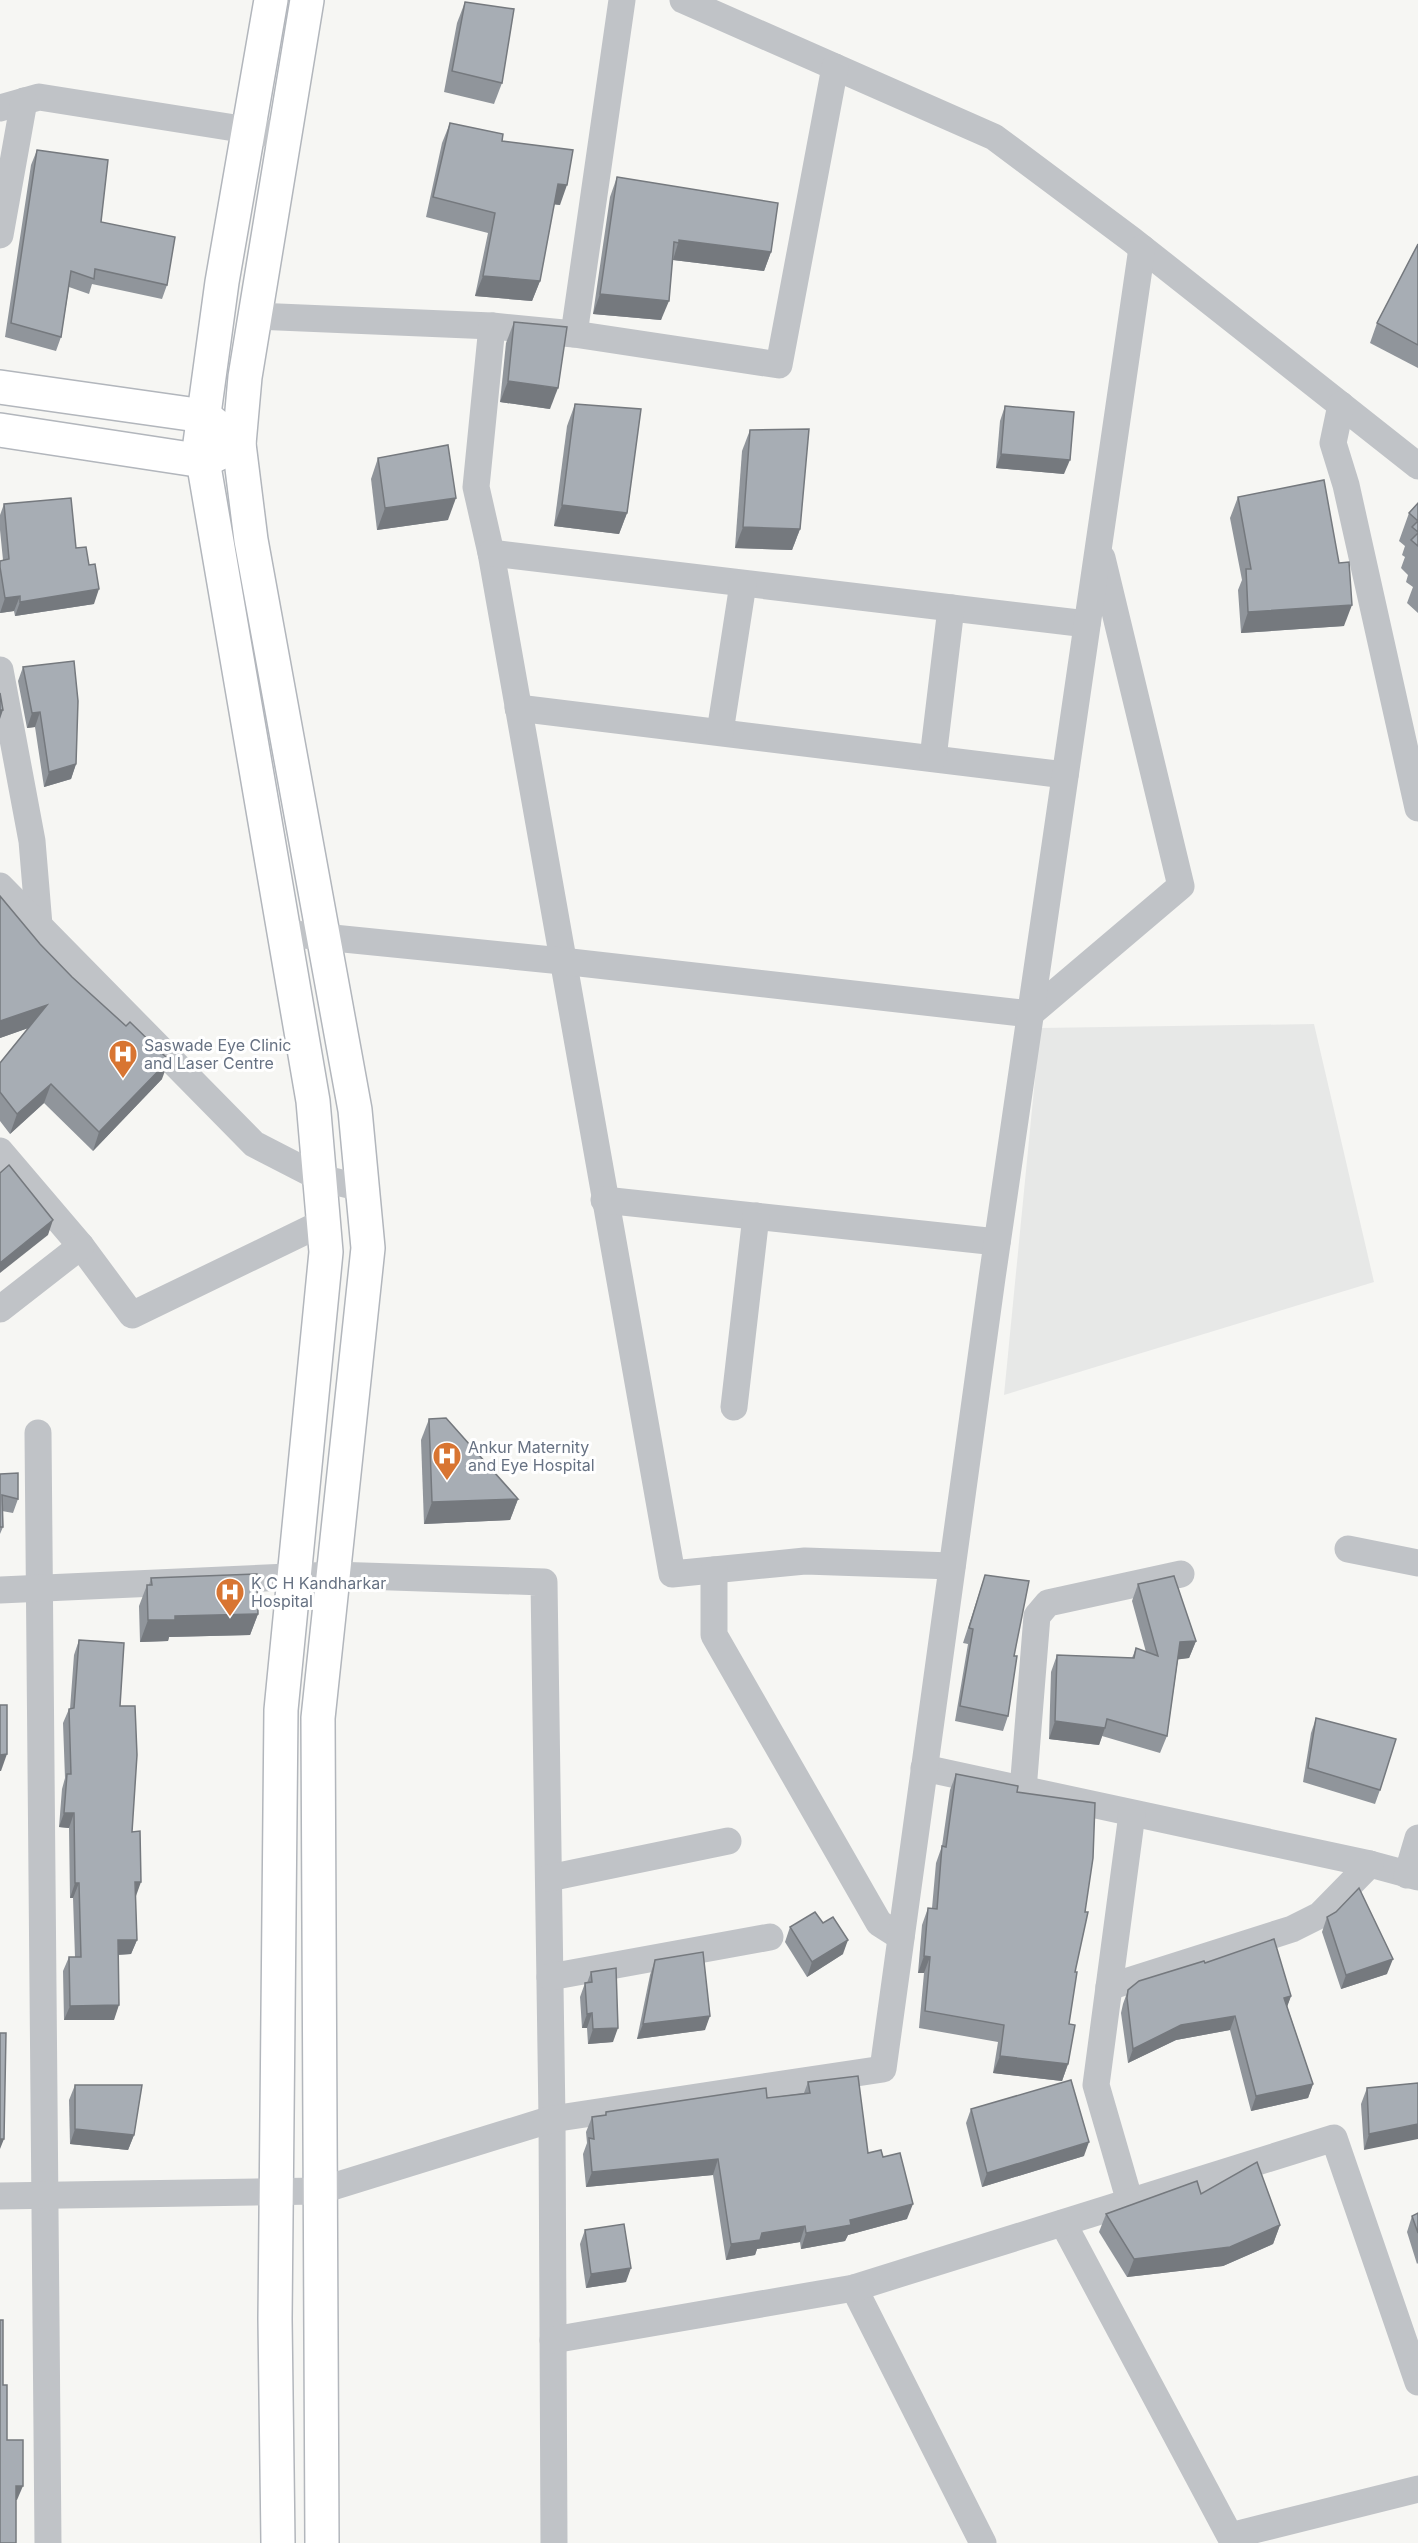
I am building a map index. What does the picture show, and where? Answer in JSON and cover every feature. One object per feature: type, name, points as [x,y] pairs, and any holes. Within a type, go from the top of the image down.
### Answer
[{"type":"street","points":[[271,0],[222,282],[200,443],[313,1101],[326,1252],[281,1710],[276,2191],[278,2543]]},
{"type":"street","points":[[307,0],[245,376],[239,444],[251,540],[355,1110],[368,1248],[318,1718],[322,2543]]},
{"type":"street","points":[[574,334],[622,0]]},
{"type":"street","points":[[683,0],[994,137],[1142,248],[1418,466]]},
{"type":"street","points":[[255,316],[492,326],[574,334],[780,365],[835,67]]},
{"type":"street","points":[[0,235],[12,104],[39,97],[285,136]]},
{"type":"street","points":[[0,2196],[319,2191],[552,2119],[883,2068],[997,1242],[1142,248]]},
{"type":"street","points":[[492,326],[476,487],[518,708],[672,1574],[805,1561],[952,1566]]},
{"type":"street","points":[[0,387],[204,416],[239,444]]},
{"type":"street","points":[[1341,405],[1333,443],[1346,485],[1418,808]]},
{"type":"street","points":[[0,430],[203,461],[239,444]]},
{"type":"street","points":[[284,933],[562,961],[1030,1014],[1181,886],[1099,546]]},
{"type":"street","points":[[490,553],[1087,624]]},
{"type":"street","points":[[720,732],[743,584]]},
{"type":"street","points":[[933,758],[951,608]]},
{"type":"street","points":[[0,670],[32,841],[39,925]]},
{"type":"street","points":[[518,708],[1065,775]]},
{"type":"street","points":[[0,886],[254,1144],[320,1178],[362,1188]]},
{"type":"street","points":[[3,1161],[81,1246],[132,1315],[324,1222]]},
{"type":"street","points":[[604,1200],[997,1242]]},
{"type":"street","points":[[734,1407],[756,1216]]},
{"type":"street","points":[[0,1309],[81,1246]]},
{"type":"street","points":[[38,1433],[42,1588],[48,2543]]},
{"type":"street","points":[[1348,1549],[1418,1563]]},
{"type":"street","points":[[714,1570],[714,1635],[879,1923],[901,1937]]},
{"type":"street","points":[[1023,1790],[1037,1616],[1041,1608],[1048,1603],[1181,1574]]},
{"type":"street","points":[[0,1590],[333,1575],[544,1582],[552,2119],[554,2543]]},
{"type":"street","points":[[924,1768],[1370,1864],[1413,1876],[1418,1838]]},
{"type":"street","points":[[1130,2202],[1096,2085],[1132,1814]]},
{"type":"street","points":[[549,1878],[728,1841]]},
{"type":"street","points":[[1109,1987],[1292,1929],[1320,1915],[1370,1864]]},
{"type":"street","points":[[550,1977],[770,1937]]},
{"type":"street","points":[[553,2340],[854,2288],[1334,2138],[1418,2382]]},
{"type":"street","points":[[1063,2223],[1230,2536],[1418,2489]]},
{"type":"street","points":[[854,2288],[983,2543]]},
{"type":"shaded area","points":[[1314,1024],[1374,1282],[1004,1395],[1040,1028]]},
{"type":"building","points":[[465,2],[514,9],[502,83],[452,71]]},
{"type":"building","points":[[450,123],[503,134],[502,141],[573,150],[567,185],[558,184],[540,281],[483,276],[495,213],[433,197]]},
{"type":"building","points":[[37,150],[108,160],[101,222],[175,237],[167,285],[95,269],[94,279],[71,271],[61,337],[11,323]]},
{"type":"building","points":[[617,177],[778,203],[771,252],[679,240],[679,243],[674,242],[669,301],[600,294]]},
{"type":"building","points":[[1418,244],[1418,345],[1377,323]]},
{"type":"building","points":[[514,322],[567,327],[558,388],[508,381]]},
{"type":"building","points":[[575,404],[641,409],[627,513],[562,505]]},
{"type":"building","points":[[1005,406],[1074,412],[1070,460],[1001,454]]},
{"type":"building","points":[[809,429],[800,529],[743,527],[750,430]]},
{"type":"building","points":[[448,445],[456,498],[385,508],[378,458]]},
{"type":"building","points":[[1324,480],[1339,563],[1349,562],[1352,605],[1248,612],[1246,569],[1251,569],[1238,497]]},
{"type":"building","points":[[71,498],[76,548],[86,547],[89,565],[95,564],[99,589],[20,602],[20,596],[5,598],[0,567],[0,561],[9,559],[4,504]]},
{"type":"building","points":[[1418,503],[1418,521],[1409,513]]},
{"type":"building","points":[[1418,521],[1418,532],[1412,527]]},
{"type":"building","points":[[1418,533],[1418,546],[1411,540]]},
{"type":"building","points":[[74,661],[78,701],[76,764],[49,772],[40,712],[32,713],[23,667]]},
{"type":"building","points":[[0,693],[3,710],[0,710]]},
{"type":"building","points":[[0,896],[40,944],[72,977],[126,1026],[130,1022],[169,1060],[99,1132],[51,1084],[17,1114],[0,1092],[0,1063],[47,1005],[0,1021]]},
{"type":"building","points":[[9,1165],[53,1220],[0,1263],[0,1173]]},
{"type":"building","points":[[446,1418],[518,1499],[432,1502],[429,1419]]},
{"type":"building","points":[[18,1473],[18,1499],[2,1495],[3,1527],[0,1527],[0,1474]]},
{"type":"building","points":[[257,1574],[258,1614],[175,1616],[175,1620],[148,1620],[147,1585],[152,1585],[151,1578]]},
{"type":"building","points":[[985,1575],[1029,1581],[1014,1656],[1017,1656],[1008,1716],[960,1706],[973,1629],[969,1628]]},
{"type":"building","points":[[1174,1576],[1196,1641],[1180,1642],[1167,1736],[1107,1719],[1105,1728],[1055,1721],[1057,1655],[1134,1658],[1136,1648],[1158,1656],[1138,1584]]},
{"type":"building","points":[[79,1640],[124,1643],[120,1706],[135,1706],[137,1755],[132,1832],[140,1831],[141,1882],[135,1882],[137,1940],[118,1940],[119,2005],[70,2006],[69,1957],[81,1957],[79,1883],[75,1883],[74,1813],[64,1813],[67,1774],[71,1774],[69,1709],[74,1708]]},
{"type":"building","points":[[0,1705],[7,1705],[7,1754],[0,1755]]},
{"type":"building","points":[[1316,1718],[1396,1739],[1380,1790],[1308,1768]]},
{"type":"building","points":[[956,1774],[1018,1786],[1017,1792],[1095,1803],[1093,1858],[1085,1912],[1088,1912],[1075,1972],[1077,1972],[1069,2024],[1075,2025],[1068,2064],[1000,2056],[1004,2025],[925,2011],[930,1957],[924,1956],[928,1908],[937,1909],[942,1846],[946,1847]]},
{"type":"building","points":[[1359,1888],[1393,1959],[1346,1975],[1327,1917],[1336,1912]]},
{"type":"building","points":[[815,1912],[823,1923],[833,1917],[848,1940],[812,1962],[790,1927]]},
{"type":"building","points":[[1274,1939],[1291,1996],[1284,1998],[1313,2084],[1256,2096],[1235,2016],[1181,2025],[1133,2049],[1127,1998],[1128,1990],[1139,1981],[1204,1961],[1205,1963]]},
{"type":"building","points":[[703,1952],[710,2016],[643,2024],[655,1960]]},
{"type":"building","points":[[616,1968],[618,2028],[593,2029],[592,2013],[587,2014],[585,1983],[592,1982],[591,1972]]},
{"type":"building","points":[[0,2033],[6,2033],[4,2139],[0,2139]]},
{"type":"building","points":[[858,2076],[868,2153],[881,2150],[883,2157],[900,2153],[913,2204],[850,2220],[851,2225],[806,2233],[805,2226],[762,2233],[760,2240],[731,2244],[718,2159],[592,2172],[589,2138],[594,2139],[592,2117],[606,2115],[606,2112],[766,2088],[767,2098],[810,2093],[808,2082]]},
{"type":"building","points":[[1071,2080],[1089,2142],[987,2173],[971,2109]]},
{"type":"building","points":[[1418,2083],[1418,2124],[1369,2134],[1367,2088]]},
{"type":"building","points":[[75,2085],[142,2085],[134,2135],[75,2129]]},
{"type":"building","points":[[1257,2162],[1280,2225],[1230,2247],[1134,2259],[1106,2214],[1197,2181],[1201,2194]]},
{"type":"building","points":[[1418,2213],[1418,2233],[1412,2216]]},
{"type":"building","points":[[624,2224],[631,2268],[591,2274],[585,2230]]},
{"type":"building","points":[[0,2320],[3,2320],[3,2385],[7,2385],[7,2440],[23,2440],[23,2486],[16,2486],[16,2543],[0,2543]]},
{"type":"place","name":"Saswade Eye Clinic and Laser Centre","points":[[123,1080]]},
{"type":"place","name":"Ankur Maternity and Eye Hospital","points":[[447,1482]]},
{"type":"place","name":"K C H Kandharkar Hospital","points":[[230,1618]]}]
